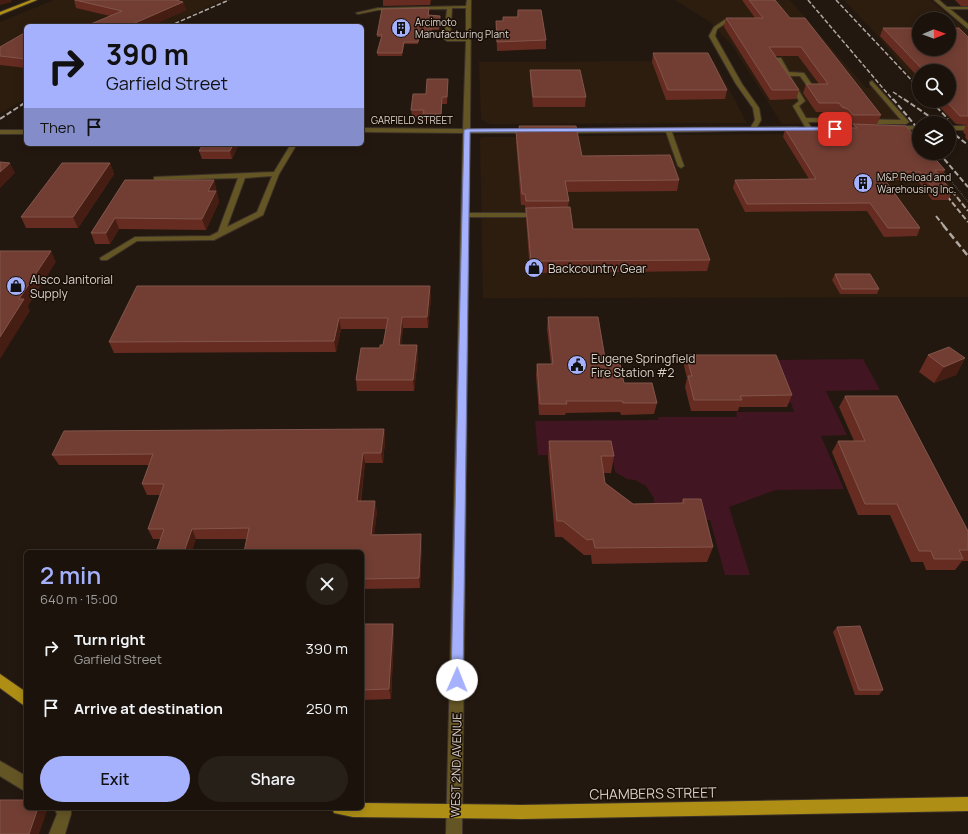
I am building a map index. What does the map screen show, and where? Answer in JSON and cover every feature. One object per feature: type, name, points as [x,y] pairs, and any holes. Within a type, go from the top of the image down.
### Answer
[{"type":"main road","points":[[0,14],[34,0]]},
{"type":"main road","points":[[0,680],[24,698]]},
{"type":"main road","name":"CHAMBERS STREET","points":[[353,810],[521,812],[968,804]]},
{"type":"street","name":"WEST 2ND AVENUE","points":[[454,834],[469,0]]},
{"type":"street","points":[[936,0],[968,27]]},
{"type":"street","points":[[450,7],[447,40],[469,40]]},
{"type":"street","points":[[358,12],[469,7]]},
{"type":"street","points":[[945,8],[968,8]]},
{"type":"street","points":[[728,20],[716,27],[712,36],[739,84],[756,108],[758,120],[753,129]]},
{"type":"street","points":[[779,59],[787,74],[786,77],[802,101],[796,106],[809,129]]},
{"type":"street","points":[[787,74],[802,74],[812,89]]},
{"type":"street","points":[[803,120],[842,120],[844,122],[906,122],[872,83]]},
{"type":"street","points":[[844,122],[848,129]]},
{"type":"street","points":[[840,129],[912,128]]},
{"type":"street","points":[[956,128],[968,128]]},
{"type":"street","points":[[554,131],[817,129]]},
{"type":"street","name":"GARFIELD STREET","points":[[364,130],[539,131]]},
{"type":"street","points":[[668,130],[681,166]]},
{"type":"street","points":[[0,132],[24,132]]},
{"type":"street","points":[[104,258],[135,239],[210,238],[260,213],[276,174],[293,146]]},
{"type":"street","points":[[156,178],[276,174]]},
{"type":"street","points":[[221,233],[242,176]]},
{"type":"street","points":[[465,215],[544,215]]},
{"type":"street","points":[[0,768],[24,784]]},
{"type":"street","points":[[57,834],[64,810]]},
{"type":"path","points":[[942,170],[968,202]]},
{"type":"shaded area","points":[[54,0],[223,0],[169,24],[24,24],[24,99],[0,114],[0,22]]},
{"type":"shaded area","points":[[675,0],[790,0],[866,88],[874,88],[904,123],[782,124],[733,47],[710,22]]},
{"type":"shaded area","points":[[844,0],[930,0],[945,12],[912,12],[912,56],[956,56],[956,21],[968,31],[968,123],[956,123],[956,116],[947,116],[939,108],[956,108],[956,64],[912,64],[912,78],[878,36]]},
{"type":"shaded area","points":[[714,61],[747,123],[490,124],[481,119],[479,62]]},
{"type":"shaded area","points":[[908,133],[912,140],[912,160],[930,160],[968,206],[968,297],[483,298],[480,139],[483,137]]},
{"type":"shaded area","points":[[863,359],[880,390],[826,391],[847,435],[821,436],[844,489],[776,490],[729,507],[750,575],[725,575],[710,520],[700,520],[653,507],[654,498],[646,486],[635,480],[627,479],[615,472],[612,456],[538,455],[535,421],[658,420],[658,417],[737,417],[736,412],[794,412],[791,403],[786,403],[769,360]]},
{"type":"building","points":[[75,0],[176,0],[183,2],[133,24],[91,24],[122,11]]},
{"type":"building","points":[[749,0],[775,0],[790,18],[805,18],[881,115],[853,115],[848,109],[842,107],[839,103],[819,103],[806,84],[828,84],[801,47],[769,47],[799,90],[772,90],[726,18],[763,18]]},
{"type":"building","name":"Arcimoto Manufacturing Plant","points":[[429,8],[428,15],[440,16],[439,28],[431,28],[431,31],[420,31],[418,42],[404,42],[402,53],[377,53],[382,35],[377,35],[382,9]]},
{"type":"building","points":[[518,10],[541,10],[546,40],[497,42],[496,21],[503,21],[503,17],[518,17]]},
{"type":"building","points":[[883,28],[912,28],[912,56],[956,56],[956,28],[959,28],[968,37],[968,116],[960,116],[953,108],[956,108],[956,64],[917,64]]},
{"type":"building","points":[[24,33],[24,59],[0,56],[0,47]]},
{"type":"building","points":[[653,53],[708,53],[727,90],[668,90]]},
{"type":"building","points":[[530,70],[580,70],[586,97],[533,97]]},
{"type":"building","points":[[427,79],[448,79],[447,97],[442,97],[441,114],[423,114],[424,110],[411,110],[413,94],[426,94]]},
{"type":"building","name":"M&P Reload and Warehousing Inc.","points":[[853,124],[906,126],[912,133],[912,160],[936,160],[945,170],[935,170],[952,192],[936,192],[920,172],[879,172],[920,228],[888,228],[870,203],[747,204],[735,180],[816,179],[785,129],[857,128]]},
{"type":"building","points":[[519,126],[576,126],[582,156],[670,155],[679,180],[565,181],[569,201],[526,201],[525,194],[522,194],[516,131],[520,131]]},
{"type":"building","points":[[202,146],[232,146],[230,151],[199,151]]},
{"type":"building","points":[[0,162],[10,163],[0,172]]},
{"type":"building","points":[[62,163],[110,163],[73,217],[21,217]]},
{"type":"building","points":[[125,180],[214,180],[208,191],[216,191],[202,219],[115,218],[106,233],[91,233]]},
{"type":"building","points":[[570,207],[573,229],[698,229],[710,260],[531,261],[526,208]]},
{"type":"building","points":[[0,251],[51,251],[19,299],[24,299],[0,337]]},
{"type":"building","points":[[835,274],[870,274],[879,289],[842,289]]},
{"type":"building","points":[[137,286],[430,286],[427,317],[402,317],[399,345],[417,345],[413,380],[356,380],[361,348],[380,348],[380,345],[383,345],[388,318],[339,318],[334,341],[109,342]]},
{"type":"building","name":"Eugene Springfield Fire Station #2","points":[[548,317],[598,317],[606,364],[620,364],[624,383],[652,383],[657,403],[623,403],[622,401],[566,401],[567,404],[540,404],[537,364],[553,364]]},
{"type":"building","points":[[949,347],[965,358],[944,367],[928,355]]},
{"type":"building","points":[[686,355],[776,355],[792,395],[740,396],[742,400],[694,400],[688,376],[692,376]]},
{"type":"building","points":[[845,396],[897,396],[968,531],[968,550],[959,550],[963,559],[934,559],[931,551],[919,551],[897,504],[865,504],[838,441],[865,441]]},
{"type":"building","points":[[384,429],[381,453],[363,453],[357,501],[375,501],[371,535],[421,534],[419,578],[364,579],[364,550],[244,550],[249,528],[192,529],[185,550],[157,550],[164,529],[148,529],[164,484],[142,484],[153,454],[52,455],[64,431]]},
{"type":"building","points":[[549,441],[611,441],[614,456],[601,456],[605,483],[633,504],[684,503],[683,499],[701,499],[713,547],[595,548],[593,539],[587,540],[563,521],[557,521]]},
{"type":"building","points":[[364,624],[393,624],[389,689],[364,690]]},
{"type":"building","points":[[860,626],[883,690],[859,690],[837,627]]},
{"type":"building","points":[[0,800],[24,800],[24,810],[37,810],[29,834],[0,834]]},
{"type":"railway","points":[[174,24],[229,0]]},
{"type":"railway","points":[[808,0],[893,100]]},
{"type":"railway","points":[[836,0],[912,81]]},
{"type":"railway","points":[[893,92],[905,100]]},
{"type":"railway","points":[[893,99],[912,122]]},
{"type":"railway","points":[[904,99],[929,116]]},
{"type":"railway","points":[[0,119],[24,103]]},
{"type":"railway","points":[[938,108],[945,116]]},
{"type":"railway","points":[[956,136],[968,145]]},
{"type":"railway","points":[[945,160],[968,187]]},
{"type":"railway","points":[[942,190],[968,222]]},
{"type":"railway","points":[[952,191],[968,211]]},
{"type":"railway","points":[[936,216],[944,226]]},
{"type":"railway","points":[[943,225],[968,256]]},
{"type":"place","name":"Arcimoto Manufacturing Plant","points":[[401,28]]},
{"type":"place","name":"M&P Reload and Warehousing Inc.","points":[[863,183]]},
{"type":"place","name":"Backcountry Gear","points":[[534,268]]},
{"type":"place","name":"Alsco Janitorial Supply","points":[[16,286]]},
{"type":"place","name":"Eugene Springfield Fire Station #2","points":[[577,365]]},
{"type":"route","points":[[457,680],[467,130],[835,129]]}]
